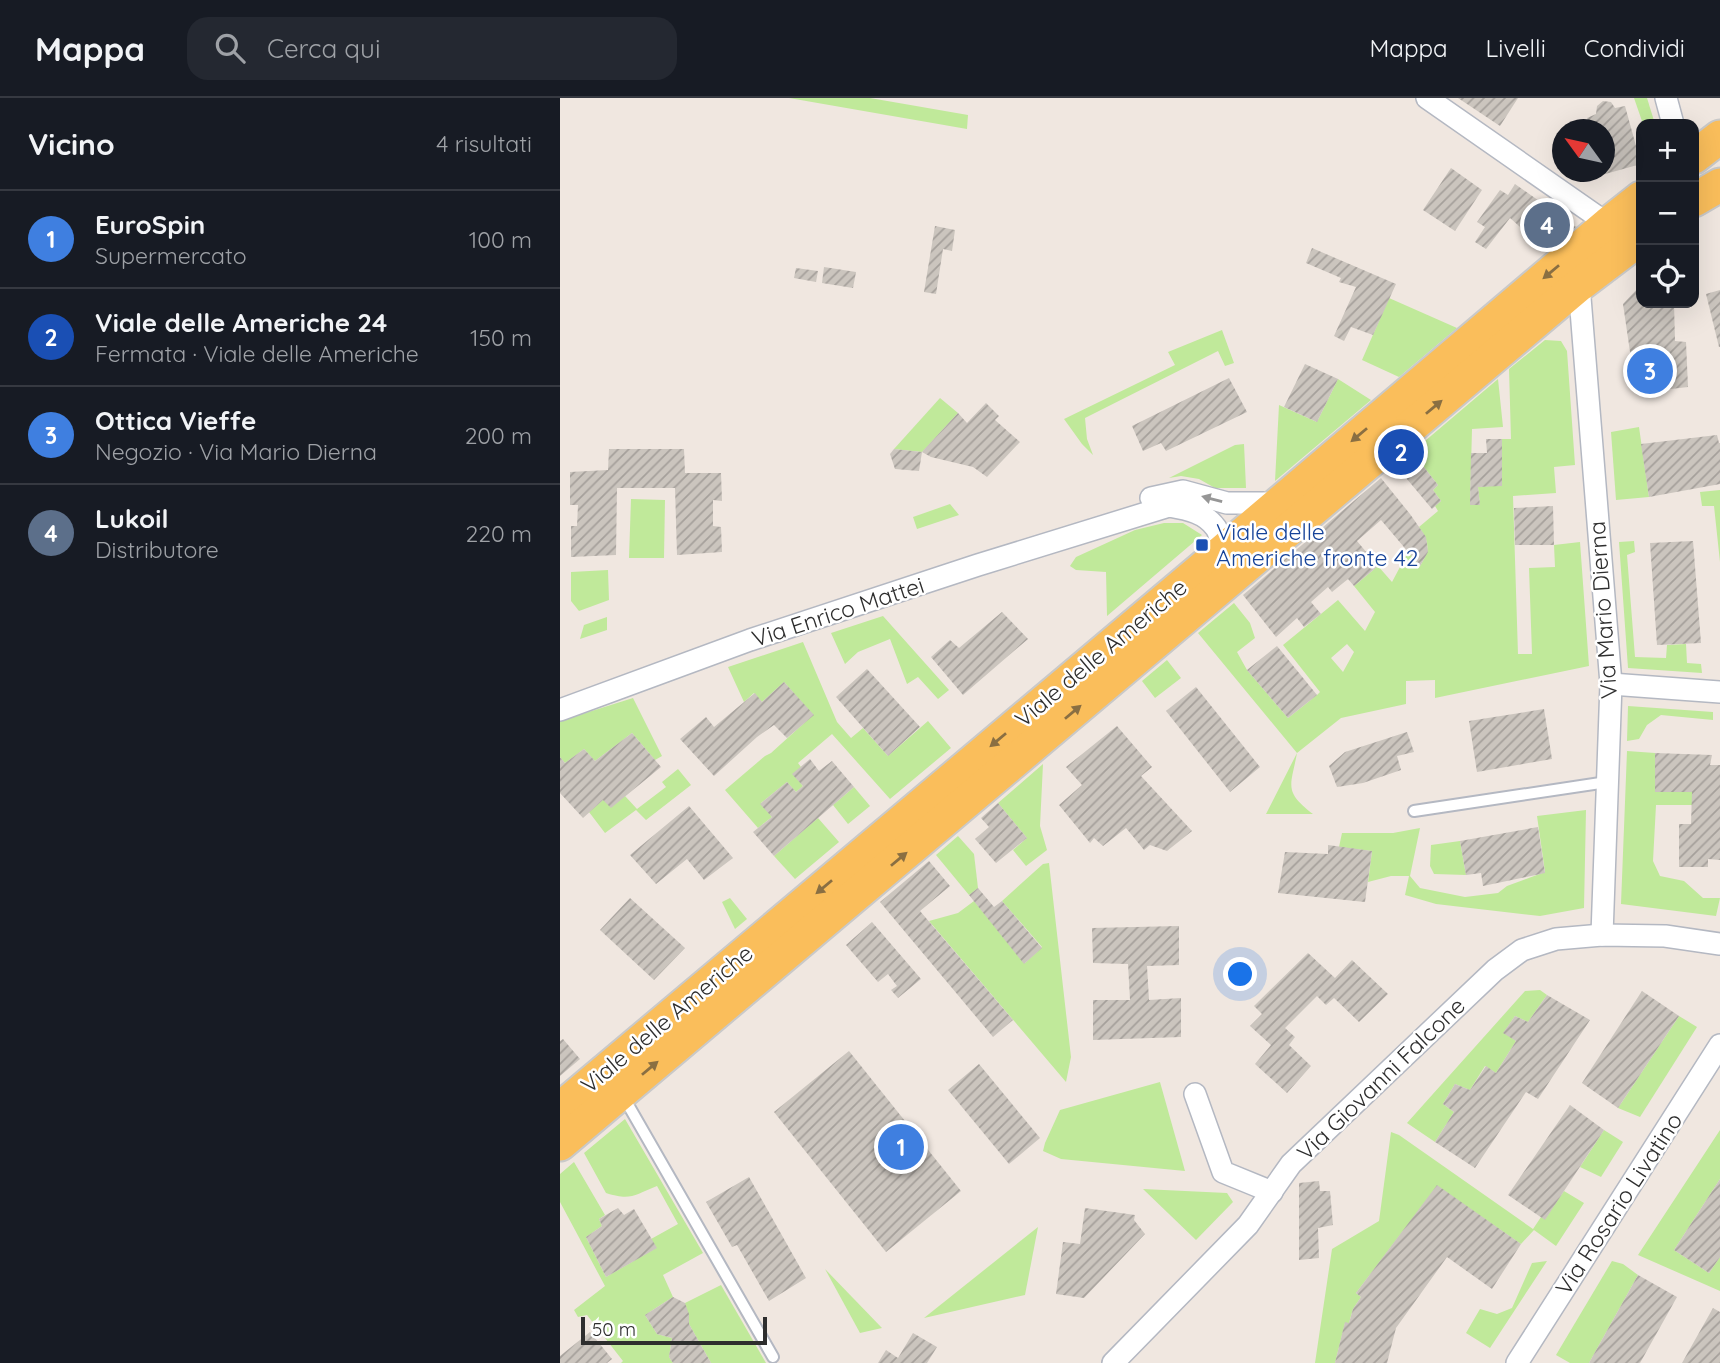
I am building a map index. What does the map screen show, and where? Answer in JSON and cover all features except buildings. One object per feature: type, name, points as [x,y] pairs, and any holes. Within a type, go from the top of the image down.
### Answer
[{"type":"main road","points":[[1699,153],[1720,137]]},
{"type":"main road","points":[[1699,197],[1720,185]]},
{"type":"main road","name":"Viale delle Americhe","points":[[560,1109],[1636,202]]},
{"type":"main road","name":"Viale delle Americhe","points":[[560,1144],[1579,285],[1636,242]]},
{"type":"street","points":[[1427,98],[1608,224]]},
{"type":"street","points":[[1666,98],[1672,119]]},
{"type":"street","name":"Via Mario Dierna","points":[[1579,285],[1611,684],[1602,935]]},
{"type":"street","points":[[1118,522],[1143,500],[1182,491],[1227,503],[1280,503]]},
{"type":"street","name":"Via Enrico Mattei","points":[[560,710],[750,640],[1169,506],[1192,510],[1208,520],[1217,530],[1223,551]]},
{"type":"street","points":[[1611,684],[1720,692]]},
{"type":"street","name":"Via Giovanni Falcone","points":[[1113,1363],[1248,1225],[1292,1164],[1495,970],[1522,950],[1556,939],[1602,935],[1665,936],[1720,944]]},
{"type":"street","name":"Via Rosario Livatino","points":[[1517,1363],[1720,1045]]},
{"type":"street","points":[[1195,1094],[1223,1172],[1272,1192]]},
{"type":"lane","points":[[1414,811],[1607,782]]},
{"type":"lane","points":[[621,1093],[773,1357]]},
{"type":"green space","points":[[789,98],[870,98],[968,115],[967,129]]},
{"type":"green space","points":[[1634,98],[1647,98],[1653,119],[1641,119]]},
{"type":"green space","points":[[1389,298],[1457,328],[1399,377],[1362,360]]},
{"type":"green space","points":[[1222,330],[1234,363],[1225,366],[1218,351],[1085,418],[1087,439],[1093,455],[1064,419],[1175,365],[1168,352]]},
{"type":"green space","points":[[1545,340],[1561,341],[1567,351],[1575,465],[1554,467],[1556,493],[1513,496],[1518,654],[1532,654],[1529,568],[1555,567],[1554,545],[1580,542],[1589,666],[1435,698],[1435,680],[1406,681],[1406,704],[1341,718],[1297,753],[1198,633],[1234,603],[1250,623],[1255,638],[1237,652],[1247,670],[1288,718],[1317,695],[1320,692],[1283,645],[1338,600],[1365,631],[1375,612],[1354,586],[1378,566],[1392,582],[1408,552],[1420,566],[1426,555],[1427,542],[1419,527],[1438,511],[1435,506],[1441,501],[1433,490],[1438,485],[1412,452],[1498,379],[1503,427],[1472,429],[1470,505],[1480,505],[1478,487],[1502,485],[1502,439],[1511,439],[1509,369]],"holes":[[[1347,644],[1354,652],[1343,672],[1331,658]]]},
{"type":"green space","points":[[1338,379],[1371,400],[1275,481],[1279,405],[1317,422]]},
{"type":"green space","points":[[940,398],[958,413],[922,452],[894,449]]},
{"type":"green space","points":[[1639,427],[1649,497],[1616,500],[1611,432]]},
{"type":"green space","points":[[1244,444],[1246,488],[1215,488],[1199,479],[1181,476],[1169,478],[1235,445]]},
{"type":"green space","points":[[1720,490],[1720,562],[1714,506],[1702,506],[1700,492]]},
{"type":"green space","points":[[631,499],[665,500],[664,558],[629,558]]},
{"type":"green space","points":[[950,504],[959,515],[917,529],[913,517]]},
{"type":"green space","points":[[1164,523],[1183,523],[1202,535],[1107,616],[1106,572],[1076,570],[1070,566],[1076,557],[1135,530]]},
{"type":"green space","points":[[1634,541],[1635,552],[1627,555],[1635,657],[1666,658],[1667,645],[1686,644],[1687,663],[1701,664],[1702,673],[1628,668],[1619,542]]},
{"type":"green space","points":[[608,570],[609,600],[579,611],[571,601],[571,572]]},
{"type":"green space","points":[[883,616],[949,690],[938,699],[918,677],[907,684],[890,639],[858,652],[845,664],[831,633]]},
{"type":"green space","points":[[607,617],[607,630],[580,639],[584,625]]},
{"type":"green space","points":[[803,642],[837,722],[851,738],[863,728],[888,756],[928,721],[951,748],[890,799],[832,734],[798,763],[801,767],[793,774],[803,786],[796,792],[787,782],[761,803],[772,817],[758,828],[725,790],[813,715],[784,682],[762,702],[754,693],[744,702],[728,667]]},
{"type":"green space","points":[[1167,660],[1181,678],[1155,698],[1142,681]]},
{"type":"green space","points":[[633,698],[662,756],[655,760],[632,733],[595,761],[584,749],[565,763],[560,757],[560,721]]},
{"type":"green space","points":[[1628,706],[1713,712],[1713,720],[1661,715],[1647,725],[1639,739],[1627,741]]},
{"type":"green space","points":[[1627,751],[1655,753],[1655,791],[1692,792],[1692,805],[1656,805],[1653,861],[1660,876],[1684,881],[1703,898],[1720,898],[1716,916],[1621,904]]},
{"type":"green space","points":[[1297,753],[1292,781],[1293,793],[1313,814],[1266,814]]},
{"type":"green space","points":[[1043,764],[1040,826],[1047,850],[1026,866],[1013,850],[1027,838],[998,803]]},
{"type":"green space","points":[[678,769],[691,785],[646,820],[636,810],[605,833],[589,812],[603,800],[625,796],[637,809],[666,787],[662,782]]},
{"type":"green space","points":[[854,787],[870,806],[848,824],[833,805]]},
{"type":"green space","points":[[1586,810],[1584,908],[1540,916],[1436,904],[1405,895],[1409,876],[1391,876],[1368,882],[1372,851],[1339,847],[1342,833],[1393,833],[1420,828],[1410,876],[1420,888],[1465,897],[1498,893],[1507,886],[1545,872],[1537,816]]},
{"type":"green space","points":[[818,818],[839,842],[795,879],[774,856]]},
{"type":"green space","points":[[958,836],[974,854],[978,888],[969,895],[936,855]]},
{"type":"green space","points":[[1460,841],[1466,875],[1434,874],[1430,866],[1431,845]]},
{"type":"green space","points":[[1049,863],[1071,1057],[1066,1082],[929,921],[958,913],[974,901],[1025,963],[1042,947],[1002,901],[1043,864]]},
{"type":"green space","points":[[730,898],[747,919],[735,929],[722,902]]},
{"type":"green space","points":[[1540,990],[1547,995],[1528,1022],[1515,1016],[1504,1032],[1516,1041],[1496,1073],[1485,1066],[1470,1090],[1455,1084],[1443,1104],[1454,1112],[1435,1142],[1407,1123],[1525,991]]},
{"type":"green space","points":[[1679,1016],[1697,1027],[1640,1117],[1618,1108]]},
{"type":"green space","points":[[1160,1082],[1185,1171],[1061,1159],[1043,1151],[1060,1110]]},
{"type":"green space","points":[[625,1119],[703,1253],[663,1275],[673,1297],[645,1315],[657,1334],[672,1338],[669,1357],[673,1363],[621,1363],[623,1361],[587,1315],[578,1317],[574,1310],[605,1286],[560,1202],[560,1174],[574,1162],[605,1215],[599,1219],[602,1226],[586,1237],[606,1277],[656,1248],[651,1239],[678,1224],[657,1186],[627,1197],[606,1193],[584,1153]]},
{"type":"green space","points":[[1604,1130],[1623,1142],[1601,1177],[1580,1167]]},
{"type":"green space","points":[[1720,1130],[1720,1179],[1674,1250],[1709,1273],[1720,1257],[1720,1291],[1638,1255]]},
{"type":"green space","points":[[1391,1132],[1533,1229],[1541,1217],[1545,1219],[1564,1191],[1584,1203],[1556,1246],[1534,1230],[1521,1244],[1437,1186],[1356,1293],[1361,1297],[1353,1309],[1349,1323],[1345,1323],[1335,1363],[1315,1363],[1332,1249],[1379,1221]]},
{"type":"green space","points":[[1143,1189],[1227,1193],[1233,1202],[1196,1240]]},
{"type":"green space","points":[[1038,1227],[1025,1295],[924,1318]]},
{"type":"green space","points":[[1547,1261],[1490,1348],[1466,1333],[1480,1309],[1497,1314],[1512,1308],[1532,1263]]},
{"type":"green space","points":[[1612,1261],[1623,1264],[1638,1275],[1589,1363],[1570,1363],[1556,1355]]},
{"type":"green space","points":[[825,1269],[882,1328],[860,1333]]},
{"type":"green space","points":[[721,1285],[766,1363],[711,1363],[689,1324],[685,1303]]},
{"type":"place","name":"Lukoil","points":[[1547,225]]},
{"type":"place","name":"Ottica Vieffe","points":[[1650,371]]},
{"type":"place","name":"Viale delle Americhe 24","points":[[1401,452]]},
{"type":"place","name":"Viale delle Americhe fronte 42","points":[[1202,545]]},
{"type":"place","name":"EuroSpin","points":[[901,1147]]}]
